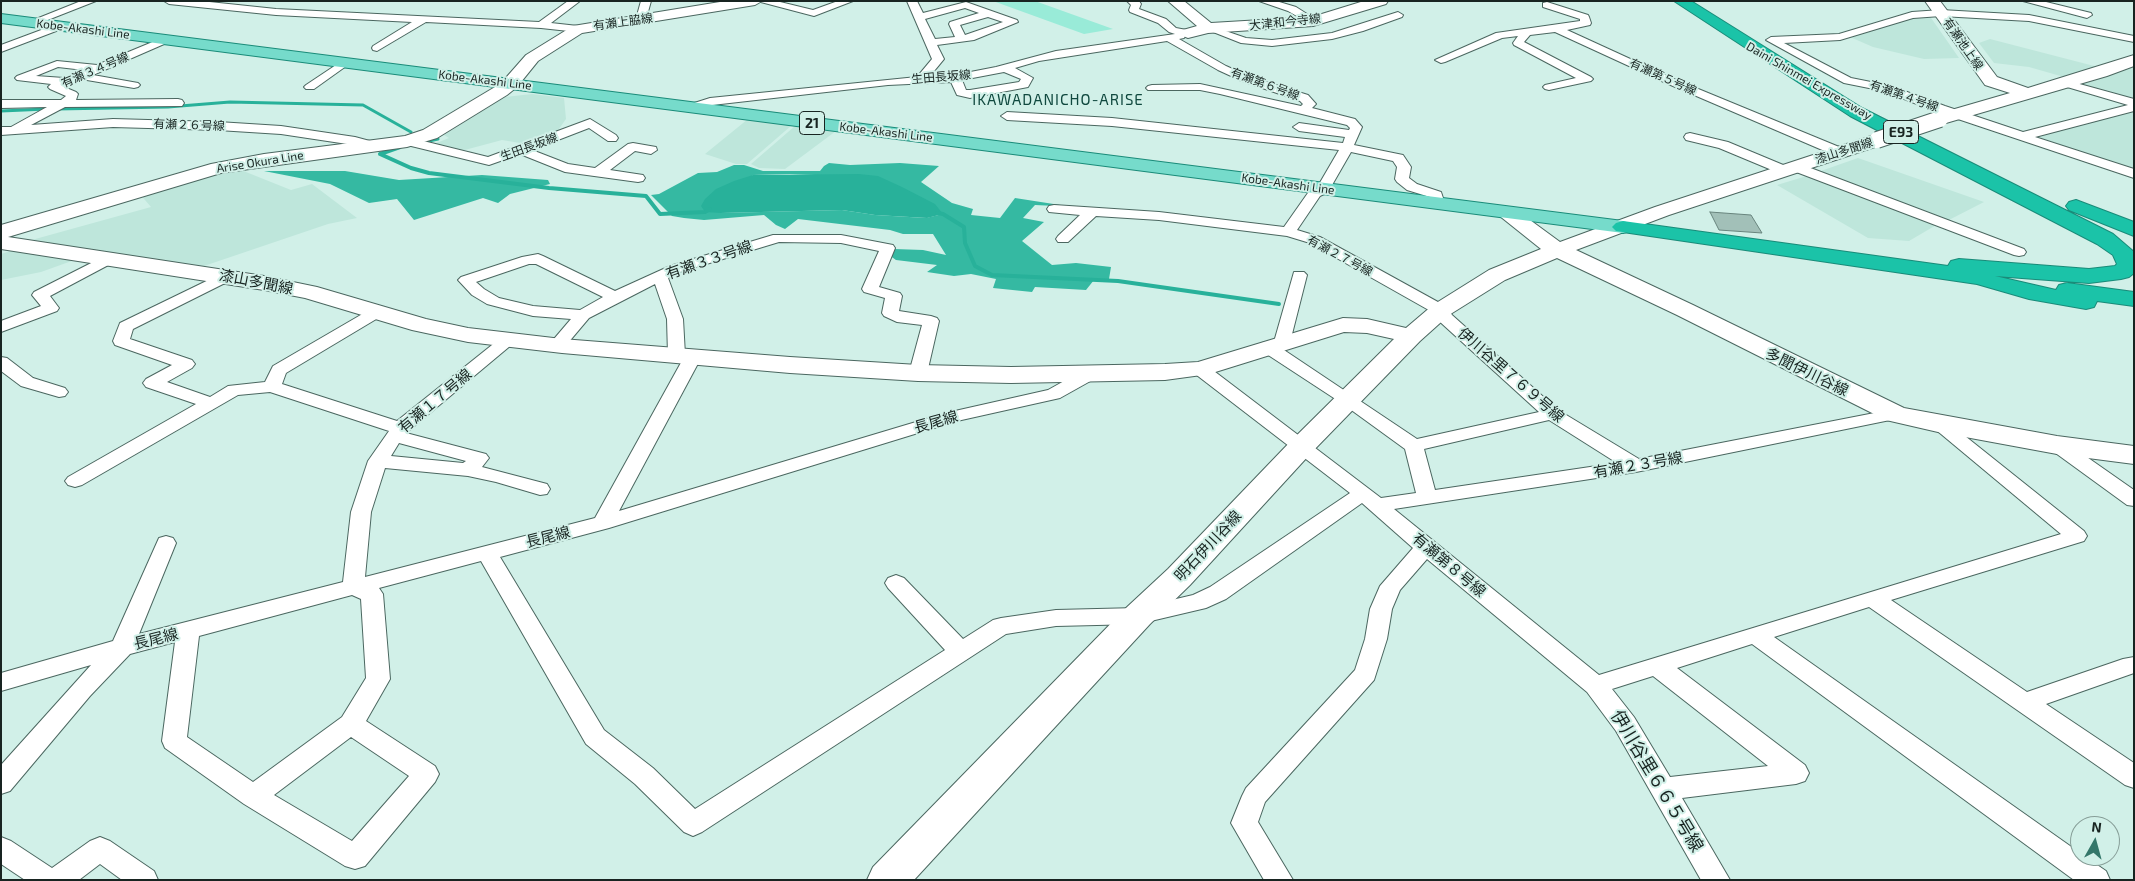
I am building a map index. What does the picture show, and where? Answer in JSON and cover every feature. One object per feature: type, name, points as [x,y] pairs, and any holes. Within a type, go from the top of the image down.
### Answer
[{"type":"highway","name":"Daini Shinmei Expressway","points":[[1680,1],[1796,76],[1951,157],[2043,200],[2134,238]]},
{"type":"highway","name":"Daini Shinmei Expressway","points":[[1694,1],[1730,26],[1874,110],[1988,166],[2134,230]]},
{"type":"highway","points":[[1796,76],[1848,108],[1908,140],[2093,233],[2123,252],[2128,264],[2121,272],[2089,276],[1964,271]]},
{"type":"highway","points":[[1623,227],[2134,294]]},
{"type":"highway","points":[[1964,271],[2134,299]]},
{"type":"highway","points":[[1964,271],[2030,292],[2134,310]]},
{"type":"main road","name":"Kobe-Akashi Line","points":[[1,18],[1623,227]]},
{"type":"street","points":[[33,22],[92,1]]},
{"type":"street","points":[[169,1],[276,12],[542,25],[578,29]]},
{"type":"street","points":[[542,25],[575,1]]},
{"type":"street","points":[[641,19],[646,1]]},
{"type":"street","name":"有瀬上脇線","points":[[511,83],[514,77],[532,58],[578,29],[755,1]]},
{"type":"street","points":[[762,1],[814,13],[848,1]]},
{"type":"street","points":[[912,1],[938,59],[921,79]]},
{"type":"street","points":[[1132,1],[1136,4],[1134,10],[1162,21],[1173,30],[1188,33]]},
{"type":"street","points":[[1175,1],[1208,28],[1265,47],[1359,30],[1398,15]]},
{"type":"street","points":[[1264,1],[1292,9],[1314,20]]},
{"type":"street","points":[[1292,9],[1313,1]]},
{"type":"street","name":"大津和今寺線","points":[[1188,33],[1208,28],[1314,20],[1381,1]]},
{"type":"street","points":[[2028,1],[2094,17]]},
{"type":"street","points":[[920,17],[966,5],[1013,22],[961,39],[930,42]]},
{"type":"street","points":[[1441,60],[1500,35],[1556,29],[1586,23],[1584,18],[1547,5]]},
{"type":"street","points":[[1937,7],[2029,18],[2134,39]]},
{"type":"street","name":"有瀬第４号線","points":[[1937,7],[1840,37],[1771,40],[1848,80],[1887,88],[1949,117],[2023,136],[2134,174]]},
{"type":"street","name":"有瀬池上線","points":[[1937,7],[1991,81],[2026,93]]},
{"type":"street","points":[[961,39],[954,24],[989,13]]},
{"type":"street","points":[[377,48],[424,19]]},
{"type":"street","points":[[1,49],[60,26]]},
{"type":"street","name":"有瀬第５号線","points":[[1556,29],[1670,81],[1839,152]]},
{"type":"street","points":[[1527,32],[1518,43],[1587,79],[1549,87]]},
{"type":"street","name":"生田長坂線","points":[[692,108],[710,102],[921,79],[955,78],[1005,68],[1056,54],[1169,38],[1188,33]]},
{"type":"street","name":"有瀬第６号線","points":[[1169,38],[1222,68],[1246,79],[1304,98],[1310,104],[1304,110],[1352,128]]},
{"type":"street","name":"有瀬３４号線","points":[[55,108],[70,100],[72,94],[54,87],[167,39]]},
{"type":"street","name":"漆山多聞線","points":[[1557,250],[1789,168],[2060,82],[2101,72],[2134,60]]},
{"type":"street","points":[[310,87],[345,62]]},
{"type":"street","points":[[65,82],[21,78],[57,64],[98,68]]},
{"type":"street","points":[[955,78],[961,93],[970,94],[1024,85],[1027,78],[1005,68]]},
{"type":"street","points":[[81,76],[134,85]]},
{"type":"street","points":[[2060,82],[2134,105]]},
{"type":"street","name":"Arise Okura Line","points":[[1,232],[218,168],[264,160],[407,142],[430,134],[445,126],[511,83]]},
{"type":"street","points":[[1152,88],[1200,87],[1304,110]]},
{"type":"street","points":[[2,97],[55,108],[178,103]]},
{"type":"street","points":[[2023,136],[2134,105]]},
{"type":"street","points":[[6,131],[55,108]]},
{"type":"street","points":[[1007,116],[1112,122],[1347,147],[1398,158],[1404,166],[1402,179],[1412,187],[1436,195],[1438,204]]},
{"type":"street","name":"有瀬２６号線","points":[[6,131],[113,123],[218,126],[281,130],[355,141],[376,147]]},
{"type":"street","name":"生田長坂線","points":[[407,142],[490,161],[590,123],[612,138]]},
{"type":"street","points":[[1299,127],[1352,128]]},
{"type":"street","name":"有瀬２７号線","points":[[1352,128],[1347,147],[1323,189],[1316,193],[1288,232],[1315,240],[1441,310]]},
{"type":"street","points":[[1690,137],[1723,145],[1789,168],[2019,252]]},
{"type":"street","points":[[598,172],[633,147],[652,150]]},
{"type":"street","points":[[521,150],[566,168],[638,178]]},
{"type":"street","points":[[1054,209],[1159,216],[1288,232]]},
{"type":"street","points":[[1063,238],[1092,212]]},
{"type":"street","name":"多聞伊川谷線","points":[[1508,213],[1557,250],[1685,310],[1801,369],[1896,414],[1938,424],[2057,445],[2134,455]]},
{"type":"street","name":"有瀬３３号線","points":[[685,355],[660,276],[675,269],[778,238],[841,239],[888,248],[870,289],[894,296],[890,313],[897,317],[931,321],[918,373]]},
{"type":"street","name":"漆山多聞線","points":[[1,242],[228,276],[309,292],[449,331],[508,341],[790,365],[918,373],[1088,375],[1165,372],[1200,369],[1343,325],[1355,324],[1412,336]]},
{"type":"street","name":"明石伊川谷線","points":[[887,880],[1138,616],[1179,577],[1301,446],[1412,336],[1441,310],[1497,275],[1557,250]]},
{"type":"street","points":[[1,327],[51,308],[40,295],[109,259]]},
{"type":"street","points":[[582,315],[533,311],[493,301],[478,292],[466,280],[527,260],[538,259],[615,297]]},
{"type":"street","points":[[1299,275],[1275,345],[1414,446],[1427,498]]},
{"type":"street","points":[[211,403],[152,383],[186,364],[122,341],[126,326],[228,276]]},
{"type":"street","points":[[556,346],[582,315],[660,276]]},
{"type":"street","name":"伊川谷里７６９号線","points":[[1441,310],[1445,318],[1552,414],[1636,466]]},
{"type":"street","points":[[273,386],[274,379],[279,370],[377,312]]},
{"type":"street","name":"有瀬１７号線","points":[[354,588],[362,512],[378,461],[397,432],[508,341]]},
{"type":"street","points":[[602,523],[685,355]]},
{"type":"street","points":[[1,362],[27,382],[59,392]]},
{"type":"street","points":[[1200,369],[1301,446]]},
{"type":"street","name":"長尾線","points":[[1,682],[122,647],[602,523],[952,417],[1054,394],[1088,375]]},
{"type":"street","points":[[75,481],[234,390],[273,386],[282,391],[397,432],[480,458],[468,470]]},
{"type":"street","points":[[1414,446],[1552,414]]},
{"type":"street","name":"有瀬２３号線","points":[[1371,499],[1427,498],[1636,466],[1896,414]]},
{"type":"street","points":[[1595,685],[2077,536],[1938,424]]},
{"type":"street","points":[[2057,445],[2134,500]]},
{"type":"street","name":"有瀬第８号線","points":[[1301,446],[1371,499],[1426,547],[1595,685]]},
{"type":"street","points":[[378,461],[468,470],[499,476],[540,489]]},
{"type":"street","points":[[487,553],[595,737],[644,776],[693,824],[1001,626],[1056,618],[1138,616],[1198,602],[1218,593],[1371,499]]},
{"type":"street","points":[[1,783],[12,761],[122,647],[166,543]]},
{"type":"street","points":[[1279,880],[1244,822],[1255,796],[1366,674],[1376,640],[1381,609],[1391,586],[1426,547]]},
{"type":"street","points":[[896,582],[960,651]]},
{"type":"street","points":[[253,796],[351,724],[378,679],[372,594],[354,588]]},
{"type":"street","points":[[1872,598],[2134,777]]},
{"type":"street","points":[[188,630],[174,741],[253,796],[355,857],[426,774],[351,724]]},
{"type":"street","points":[[1755,635],[2096,880]]},
{"type":"street","points":[[2025,702],[2133,665]]},
{"type":"street","points":[[1657,666],[1796,773],[1663,789]]},
{"type":"street","name":"伊川谷里６６５号線","points":[[1595,685],[1626,724],[1716,880]]},
{"type":"street","points":[[1,849],[48,880]]},
{"type":"street","points":[[57,880],[100,849],[144,880]]},
{"type":"shaded area","points":[[993,1],[1035,1],[1113,29],[1084,34]]},
{"type":"shaded area","points":[[1929,15],[1959,58],[1924,59],[1873,47],[1850,37],[1915,17]]},
{"type":"shaded area","points":[[1990,39],[2098,67],[2064,77],[2029,67],[1994,63],[1979,43]]},
{"type":"shaded area","points":[[2134,63],[2134,102],[2074,85]]},
{"type":"shaded area","points":[[532,94],[564,98],[566,119],[556,133],[526,144],[502,140],[461,151],[434,144],[449,138],[444,135],[505,97]]},
{"type":"shaded area","points":[[2134,111],[2134,171],[2036,136]]},
{"type":"shaded area","points":[[748,119],[792,125],[747,164],[736,164],[705,154]]},
{"type":"shaded area","points":[[795,126],[836,131],[785,169],[759,168],[751,164]]},
{"type":"shaded area","points":[[1858,158],[1984,202],[1945,222],[1815,173]]},
{"type":"shaded area","points":[[829,163],[850,165],[900,163],[939,166],[921,182],[952,203],[973,209],[971,215],[1000,218],[1015,198],[1060,205],[1035,205],[1023,218],[1044,222],[1022,241],[1052,265],[1076,263],[1111,267],[1109,279],[1094,280],[1086,290],[1035,287],[1032,292],[993,288],[996,279],[971,274],[954,276],[927,272],[937,265],[896,260],[889,255],[894,249],[923,250],[946,255],[933,234],[903,234],[890,230],[798,219],[785,229],[776,225],[764,215],[704,220],[684,218],[672,216],[651,195],[659,194],[698,173],[717,172],[734,165],[744,165],[763,171],[820,171]],"holes":[[[753,175],[815,175],[943,214],[926,218],[875,215],[842,210],[721,213]]]},
{"type":"shaded area","points":[[241,170],[291,190],[312,184],[357,218],[328,224],[204,266],[28,241],[151,207],[139,193],[206,175]]},
{"type":"shaded area","points":[[264,171],[345,171],[399,180],[482,175],[548,180],[550,184],[510,194],[498,203],[483,198],[414,220],[397,199],[369,203],[330,184]]},
{"type":"shaded area","points":[[859,174],[878,176],[902,187],[935,204],[943,214],[927,218],[875,215],[842,210],[721,213],[705,212],[701,206],[705,199],[716,189],[753,175]]},
{"type":"shaded area","points":[[1810,175],[1938,224],[1909,241],[1868,238],[1777,185]]},
{"type":"shaded area","points":[[16,249],[80,258],[41,272],[1,280],[1,254]]},
{"type":"building","points":[[1710,212],[1751,215],[1762,233],[1719,230]]},
{"type":"waterway","points":[[56,109],[168,107],[230,102],[363,105],[411,132]]},
{"type":"waterway","points":[[1,111],[47,109]]},
{"type":"waterway","points":[[420,143],[438,139]]},
{"type":"waterway","points":[[400,147],[380,154],[411,168],[429,173],[549,188],[646,196],[660,214],[705,212],[710,209]]},
{"type":"waterway","points":[[937,213],[943,214],[964,227],[965,243],[975,266],[992,275],[1118,281],[1279,304]]},
{"type":"district","name":"IKAWADANICHO-ARISE","points":[[1058,100]]}]
